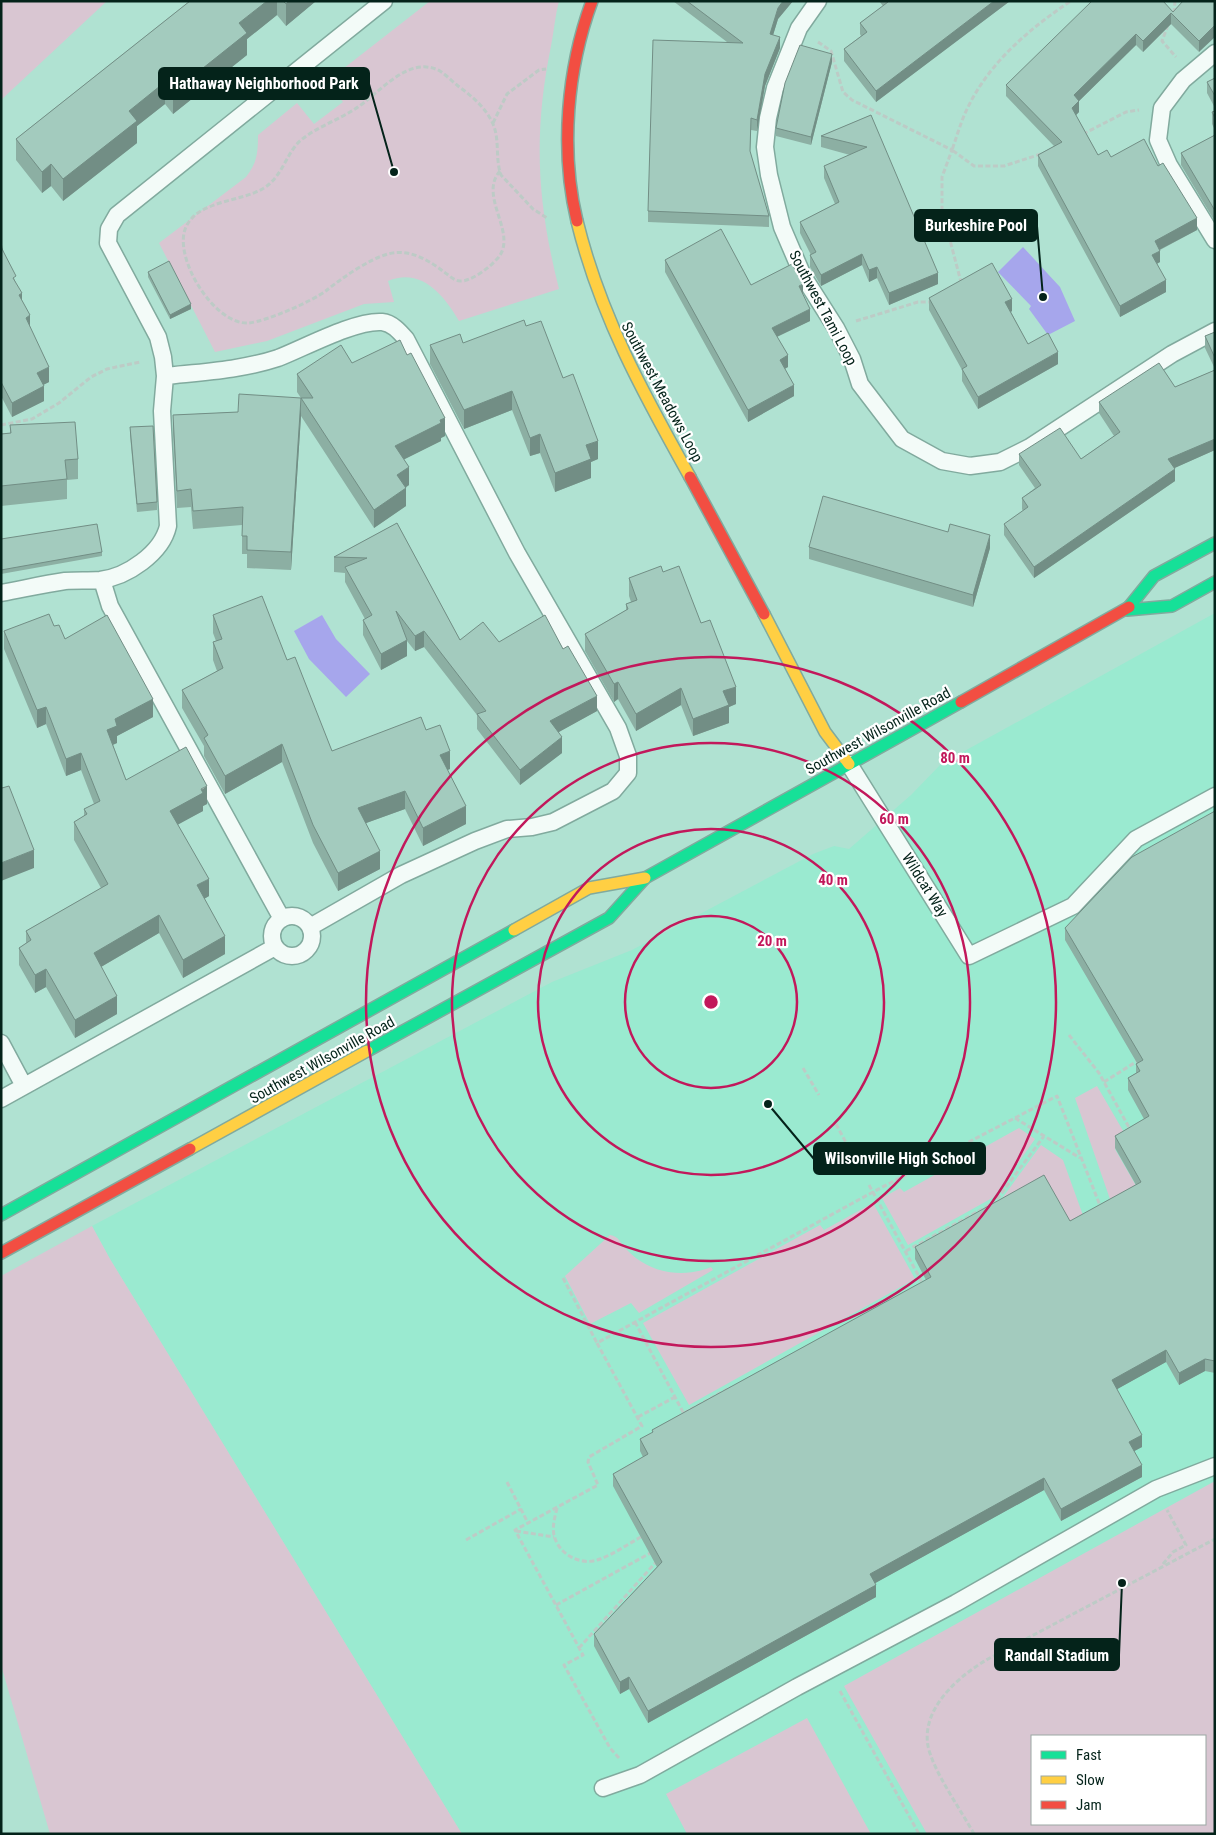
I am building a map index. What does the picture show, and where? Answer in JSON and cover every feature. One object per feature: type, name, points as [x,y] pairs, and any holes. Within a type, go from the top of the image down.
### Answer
[{"type":"main road","name":"Southwest Meadows Loop","points":[[592,1],[574,64],[567,126],[567,154],[574,218],[592,282],[621,350],[826,732],[849,764]]},
{"type":"main road","name":"Southwest Wilsonville Road","points":[[1,1253],[609,918],[645,878],[1127,610],[1154,576],[1215,543]]},
{"type":"main road","name":"Southwest Wilsonville Road","points":[[1127,610],[1172,606],[1215,582]]},
{"type":"main road","name":"Southwest Wilsonville Road","points":[[1,1215],[589,888],[645,878]]},
{"type":"lane","points":[[1,593],[67,581],[102,580],[138,565],[158,546],[166,535],[168,526],[162,411],[165,376],[163,357],[158,337],[108,243],[109,229],[117,215],[384,1]]},
{"type":"lane","name":"Southwest Tami Loop","points":[[818,1],[799,28],[775,88],[768,118],[765,147],[768,175],[782,227],[803,276],[836,328],[852,359],[860,384],[902,438],[942,461],[970,466],[1000,462],[1030,447],[1172,354],[1215,331]]},
{"type":"lane","points":[[1215,53],[1192,73],[1162,108],[1158,140],[1169,165],[1215,240]]},
{"type":"lane","points":[[165,376],[241,367],[276,358],[363,325],[380,322],[394,327],[406,339],[517,553],[618,728],[628,756],[628,773],[613,792],[553,822],[532,827],[507,828],[475,841],[401,876],[310,927]]},
{"type":"lane","points":[[102,580],[110,606],[282,919]]},
{"type":"lane","name":"Wildcat Way","points":[[849,764],[969,956],[1073,906],[1136,839],[1215,796]]},
{"type":"lane","points":[[297,917],[310,927],[311,944],[301,955],[289,956],[280,952],[275,946],[273,933],[282,919],[297,917]]},
{"type":"lane","points":[[1,1098],[275,946]]},
{"type":"lane","points":[[1,1043],[24,1086]]},
{"type":"lane","points":[[603,1788],[640,1775],[956,1603],[1156,1489],[1215,1466]]},
{"type":"path","points":[[954,289],[962,283],[942,210],[942,177],[968,106],[1003,55],[1049,16],[1071,1]]},
{"type":"path","points":[[1175,1],[1175,10],[1162,41],[1192,73]]},
{"type":"path","points":[[799,28],[831,51],[843,92],[852,100],[952,150],[974,166],[1004,166],[1043,154]]},
{"type":"path","points":[[493,124],[507,94],[539,70],[574,64]]},
{"type":"path","points":[[500,171],[495,177],[493,195],[503,236],[502,254],[488,266],[463,281],[457,281],[424,258],[412,254],[388,254],[306,303],[248,323],[235,321],[214,305],[194,279],[184,251],[185,228],[194,217],[208,208],[264,188],[280,171],[300,140],[370,99],[410,68],[429,68],[439,71],[474,98],[493,124],[497,137],[500,171],[533,209],[550,220],[574,218]]},
{"type":"path","points":[[1076,137],[1126,112],[1162,108]]},
{"type":"path","points":[[836,328],[880,312],[918,302],[938,301]]},
{"type":"path","points":[[1,425],[32,419],[59,403],[90,377],[107,369],[163,357]]},
{"type":"path","points":[[1069,1035],[1104,1082],[1134,1137]]},
{"type":"path","points":[[1104,1082],[1141,1059]]},
{"type":"path","points":[[803,1068],[819,1096]]},
{"type":"path","points":[[597,1343],[873,1192],[1057,1096],[1104,1215]]},
{"type":"path","points":[[1014,1118],[1080,1158]]},
{"type":"path","points":[[836,1124],[850,1150]]},
{"type":"path","points":[[906,1251],[995,1202],[1044,1136]]},
{"type":"path","points":[[869,1185],[927,1290]]},
{"type":"path","points":[[974,1214],[976,1219]]},
{"type":"path","points":[[515,1530],[598,1485],[588,1462],[590,1457],[642,1426],[563,1278]]},
{"type":"path","points":[[914,1287],[922,1282]]},
{"type":"path","points":[[635,1322],[686,1418]]},
{"type":"path","points":[[684,1413],[735,1385]]},
{"type":"path","points":[[638,1418],[675,1397]]},
{"type":"path","points":[[507,1482],[528,1523]]},
{"type":"path","points":[[1156,1489],[1186,1545],[1173,1552],[1161,1566]]},
{"type":"path","points":[[557,1507],[553,1524],[554,1537],[557,1544],[569,1556],[585,1561],[599,1560],[641,1537]]},
{"type":"path","points":[[466,1540],[521,1509]]},
{"type":"path","points":[[515,1530],[554,1537]]},
{"type":"path","points":[[515,1530],[583,1655],[564,1665],[610,1748],[623,1761]]},
{"type":"path","points":[[974,1834],[932,1760],[928,1744],[929,1729],[934,1713],[951,1686],[972,1669],[1161,1566],[1215,1539]]},
{"type":"path","points":[[556,1605],[660,1548]]},
{"type":"path","points":[[579,1648],[658,1560]]},
{"type":"path","points":[[828,1671],[919,1834]]},
{"type":"shaded area","points":[[1,1],[107,1],[1,100]]},
{"type":"shaded area","points":[[430,1],[559,1],[545,78],[540,139],[540,168],[546,227],[559,289],[459,321],[439,293],[430,286],[411,278],[400,278],[388,281],[394,302],[364,304],[267,341],[215,352],[159,243],[246,177],[253,167],[256,158],[258,135],[297,103],[314,124],[343,102],[329,85],[330,79]]},
{"type":"shaded area","points":[[1215,613],[1215,1834],[462,1834],[110,1259],[92,1226],[552,982],[632,950],[813,854],[834,846],[849,849],[911,795],[941,764]]},
{"type":"shaded area","points":[[1097,1086],[1129,1141],[1115,1149],[1154,1217],[1112,1205],[1075,1098]]},
{"type":"shaded area","points":[[1019,1128],[1035,1139],[994,1197],[908,1245],[882,1198],[900,1188],[904,1192]]},
{"type":"shaded area","points":[[1041,1145],[1063,1160],[1089,1232],[998,1204]]},
{"type":"shaded area","points":[[873,1203],[915,1279],[689,1405],[643,1323],[820,1225],[824,1230]]},
{"type":"shaded area","points":[[92,1226],[110,1259],[462,1834],[50,1834],[1,1665],[1,1276]]},
{"type":"shaded area","points":[[610,1235],[618,1239],[636,1258],[656,1269],[677,1273],[689,1273],[711,1267],[713,1270],[639,1313],[631,1303],[590,1324],[565,1276]]},
{"type":"shaded area","points":[[1215,1481],[1215,1834],[927,1834],[844,1686]]},
{"type":"shaded area","points":[[807,1718],[871,1834],[687,1834],[666,1794]]},
{"type":"water","points":[[1023,247],[1060,287],[1075,321],[1048,335],[1029,309],[1031,306],[998,272]]},
{"type":"water","points":[[322,615],[336,639],[370,674],[346,697],[309,659],[294,631]]},
{"type":"building","points":[[190,1],[267,1],[239,23],[247,33],[173,92],[165,82],[129,111],[137,121],[63,179],[51,164],[42,172],[16,139]]},
{"type":"building","points":[[687,1],[783,1],[778,8],[770,34],[780,37],[765,74],[757,120],[751,118],[750,151],[769,216],[648,211],[653,40],[743,43]]},
{"type":"building","points":[[888,1],[994,1],[876,91],[844,49],[867,32],[860,23]]},
{"type":"building","points":[[1092,1],[1163,1],[1173,12],[1183,1],[1215,1],[1215,25],[1199,41],[1171,13],[1143,41],[1136,34],[1074,95],[1079,101],[1072,108],[1098,155],[1107,150],[1111,157],[1144,139],[1158,166],[1163,163],[1197,218],[1155,241],[1160,251],[1152,255],[1166,280],[1120,306],[1038,155],[1062,142],[1006,85]]},
{"type":"building","points":[[800,45],[832,54],[811,137],[776,128],[785,83]]},
{"type":"building","points":[[1215,78],[1215,96],[1207,82]]},
{"type":"building","points":[[871,115],[938,273],[889,293],[877,267],[869,270],[862,254],[821,275],[810,255],[816,252],[800,222],[839,202],[824,166],[867,147],[821,136]]},
{"type":"building","points":[[1215,135],[1215,208],[1214,209],[1181,153]]},
{"type":"building","points":[[721,229],[751,285],[792,264],[803,284],[799,286],[810,309],[772,328],[788,355],[780,360],[794,385],[748,410],[665,260]]},
{"type":"building","points":[[1,247],[16,276],[13,278],[22,293],[19,295],[30,315],[26,318],[49,367],[37,373],[44,386],[12,403],[1,382]]},
{"type":"building","points":[[169,261],[191,304],[170,315],[148,272]]},
{"type":"building","points":[[992,263],[1012,299],[1005,302],[1028,344],[1048,333],[1058,352],[978,397],[962,369],[967,366],[929,298]]},
{"type":"building","points":[[524,320],[526,326],[541,321],[563,378],[573,374],[598,441],[586,445],[591,459],[555,473],[540,434],[530,438],[512,391],[464,410],[430,345],[460,334],[463,343]]},
{"type":"building","points":[[1215,332],[1215,358],[1205,336]]},
{"type":"building","points":[[400,340],[407,355],[411,353],[445,418],[440,420],[441,423],[395,446],[409,467],[397,475],[406,488],[374,510],[301,398],[313,398],[297,374],[341,345],[352,363]]},
{"type":"building","points":[[1159,363],[1175,387],[1215,370],[1215,439],[1168,459],[1175,469],[1034,567],[1004,524],[1028,507],[1022,498],[1041,485],[1019,454],[1060,428],[1081,459],[1120,432],[1099,402]]},
{"type":"building","points":[[239,394],[301,398],[291,552],[247,550],[247,536],[242,536],[243,507],[193,511],[191,489],[177,491],[173,415],[238,412]]},
{"type":"building","points":[[75,422],[78,459],[65,460],[67,479],[1,486],[1,434],[11,433],[10,425]]},
{"type":"building","points":[[153,426],[157,502],[137,504],[130,427]]},
{"type":"building","points":[[823,496],[948,532],[950,524],[990,535],[973,595],[809,547]]},
{"type":"building","points":[[397,523],[460,640],[483,622],[499,642],[545,615],[563,649],[568,646],[597,696],[550,721],[562,737],[520,770],[477,714],[486,711],[424,631],[415,636],[396,611],[407,640],[381,654],[363,620],[372,615],[345,567],[367,558],[334,557]]},
{"type":"building","points":[[97,524],[102,552],[1,570],[1,539]]},
{"type":"building","points":[[661,566],[663,572],[679,566],[701,623],[710,620],[736,687],[723,691],[729,705],[693,719],[681,688],[636,714],[618,682],[614,684],[585,634],[628,609],[626,604],[637,600],[629,578]]},
{"type":"building","points":[[262,596],[287,660],[295,657],[332,751],[421,717],[426,730],[440,725],[450,751],[440,755],[466,806],[423,828],[405,791],[358,808],[380,851],[338,873],[313,825],[282,744],[225,776],[204,738],[208,735],[182,690],[223,668],[213,642],[222,639],[213,615]]},
{"type":"building","points":[[49,614],[54,626],[59,625],[65,639],[107,615],[153,699],[115,719],[117,726],[107,730],[126,780],[186,747],[207,786],[201,789],[203,793],[170,811],[209,879],[197,885],[225,936],[183,960],[159,915],[94,953],[117,996],[75,1020],[46,969],[35,975],[19,948],[31,940],[26,931],[108,884],[74,822],[87,814],[84,809],[100,801],[81,753],[66,759],[46,707],[37,710],[4,631]]},
{"type":"building","points":[[1,785],[2,788],[9,786],[34,850],[1,863]]},
{"type":"building","points":[[1215,811],[1215,1361],[1205,1359],[1179,1373],[1166,1350],[1112,1380],[1142,1435],[1129,1442],[1142,1465],[1061,1509],[1044,1478],[870,1574],[876,1585],[648,1711],[629,1677],[620,1682],[594,1634],[662,1562],[613,1474],[648,1454],[640,1439],[653,1432],[652,1430],[931,1277],[915,1247],[1044,1175],[1070,1221],[1141,1182],[1115,1136],[1149,1116],[1128,1078],[1140,1071],[1136,1064],[1143,1060],[1065,928],[1132,857]]},
{"type":"traffic: fast","points":[[1129,607],[1154,576],[1215,543]]},
{"type":"traffic: fast","points":[[1127,610],[1172,606],[1215,582]]},
{"type":"traffic: fast","points":[[367,1051],[609,918],[645,878],[961,702]]},
{"type":"traffic: fast","points":[[1,1215],[514,930]]},
{"type":"traffic: slow","points":[[577,221],[598,289],[624,353],[690,477]]},
{"type":"traffic: slow","points":[[764,614],[825,732],[849,764]]},
{"type":"traffic: slow","points":[[514,930],[589,888],[645,878]]},
{"type":"traffic: slow","points":[[190,1149],[367,1051]]},
{"type":"traffic: jam","points":[[577,221],[569,166],[569,110],[577,54],[583,27],[592,1]]},
{"type":"traffic: jam","points":[[690,477],[764,614]]},
{"type":"traffic: jam","points":[[961,702],[1129,607]]},
{"type":"traffic: jam","points":[[1,1253],[190,1149]]},
{"type":"place","name":"Hathaway Neighborhood Park","points":[[394,172]]},
{"type":"place","name":"Burkeshire Pool","points":[[1043,297]]},
{"type":"place","name":"Wilsonville High School","points":[[768,1104]]},
{"type":"place","name":"Randall Stadium","points":[[1122,1583]]}]
